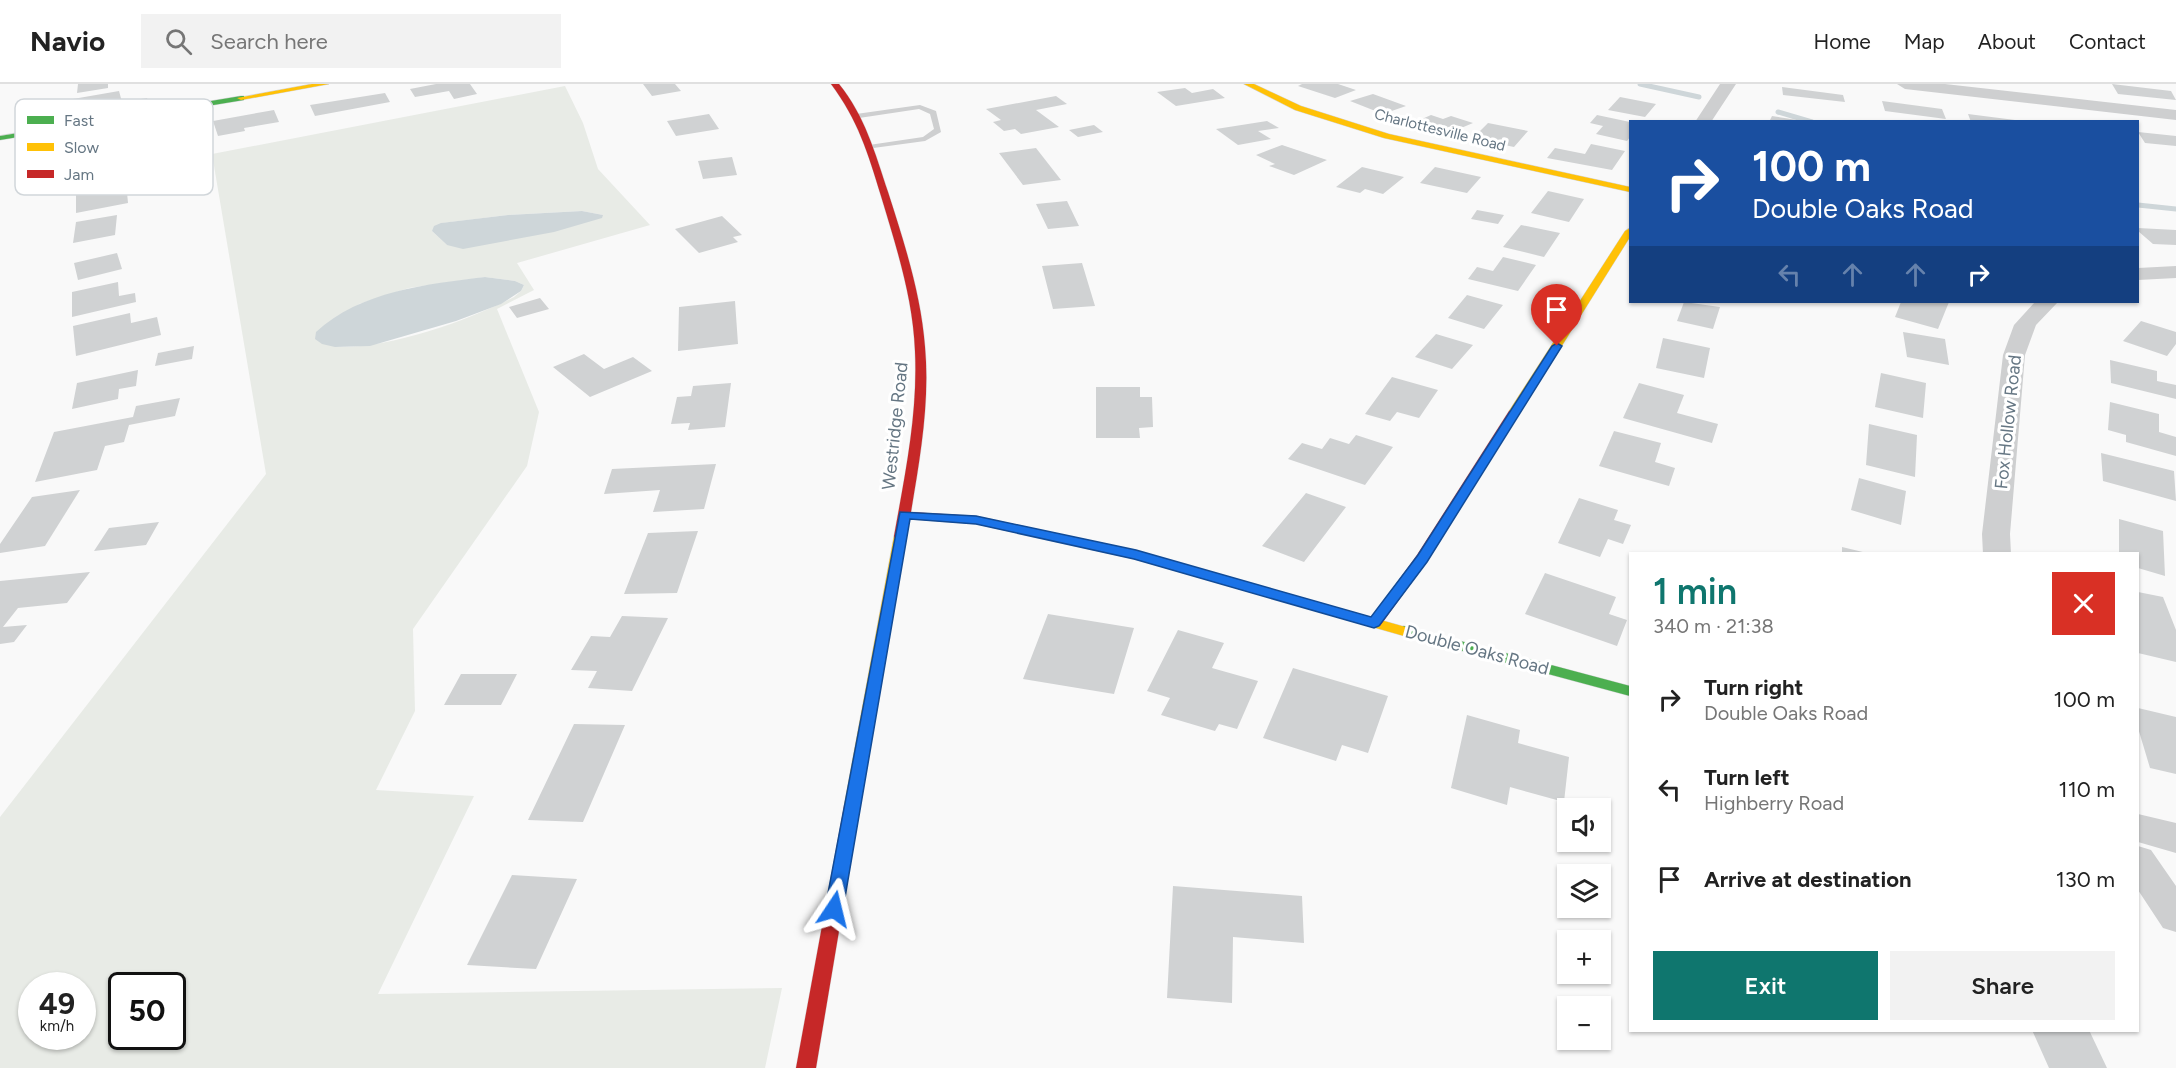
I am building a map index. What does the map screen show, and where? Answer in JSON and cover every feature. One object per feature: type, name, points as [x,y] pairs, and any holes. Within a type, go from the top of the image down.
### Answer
[{"type":"street","points":[[213,103],[325,84]]},
{"type":"street","name":"Westridge Road","points":[[806,1068],[904,515],[919,409],[921,371],[919,340],[907,272],[859,116],[835,84]]},
{"type":"street","name":"Charlottesville Road","points":[[1248,84],[1298,108],[1387,136],[1629,190]]},
{"type":"street","points":[[1703,120],[1728,84]]},
{"type":"street","points":[[1905,84],[1975,88],[2176,115]]},
{"type":"street","points":[[0,138],[15,136]]},
{"type":"street","points":[[1374,623],[1422,558],[1629,233]]},
{"type":"street","points":[[2139,274],[2176,272]]},
{"type":"street","name":"Fox Hollow Road","points":[[1997,552],[1996,534],[2014,355],[2020,330],[2033,313],[2046,303]]},
{"type":"street","name":"Double Oaks Road","points":[[904,515],[976,520],[1136,555],[1374,623],[1629,691]]},
{"type":"street","points":[[2139,828],[2176,838]]},
{"type":"street","points":[[2139,862],[2176,916]]},
{"type":"lane","points":[[859,116],[920,108],[933,113],[938,130],[925,139],[869,147]]},
{"type":"shaded area","points":[[565,86],[583,123],[598,169],[650,225],[517,263],[534,290],[497,309],[539,412],[527,466],[413,629],[415,711],[376,790],[474,796],[378,994],[782,988],[765,1068],[0,1068],[0,817],[266,474],[213,154]],"holes":[[[582,211],[603,215],[447,245],[432,231],[442,223],[508,215]],[[485,277],[515,281],[524,285],[514,297],[451,324],[379,343],[335,347],[359,304],[409,288]]]},
{"type":"shaded area","points":[[582,211],[603,215],[602,218],[554,232],[463,249],[447,245],[432,231],[434,226],[441,223],[508,215]]},
{"type":"shaded area","points":[[485,277],[515,281],[524,285],[521,291],[501,304],[456,321],[370,346],[335,347],[322,344],[315,339],[316,332],[334,318],[374,298],[418,287]]},
{"type":"building","points":[[78,84],[108,84],[108,88],[77,93]]},
{"type":"building","points":[[436,84],[470,84],[477,94],[454,99],[449,91],[415,97],[410,89]]},
{"type":"building","points":[[643,84],[675,84],[681,91],[652,96]]},
{"type":"building","points":[[1338,84],[1356,90],[1335,98],[1298,86]]},
{"type":"building","points":[[2112,84],[2171,91],[2176,100],[2118,94]]},
{"type":"building","points":[[1782,87],[1843,95],[1845,102],[1783,95]]},
{"type":"building","points":[[1185,88],[1192,93],[1213,89],[1225,98],[1176,106],[1157,92]]},
{"type":"building","points":[[119,91],[121,99],[73,99]]},
{"type":"building","points":[[385,93],[390,102],[315,116],[310,105]]},
{"type":"building","points":[[1373,94],[1406,106],[1383,114],[1350,101]]},
{"type":"building","points":[[1056,96],[1067,104],[1036,110],[1059,127],[1021,134],[1015,129],[1004,131],[993,122],[1001,120],[986,109]]},
{"type":"building","points":[[1620,97],[1656,104],[1645,117],[1608,110]]},
{"type":"building","points":[[1882,101],[1942,109],[1946,119],[1885,111]]},
{"type":"building","points":[[274,110],[279,122],[244,128],[245,131],[218,136],[213,121]]},
{"type":"building","points":[[709,114],[719,129],[676,136],[667,121]]},
{"type":"building","points":[[1968,114],[2015,120],[1970,120]]},
{"type":"building","points":[[1431,115],[1443,119],[1451,116],[1473,123],[1447,134],[1413,123]]},
{"type":"building","points":[[1597,115],[1629,122],[1629,138],[1627,141],[1596,134],[1603,126],[1590,123]]},
{"type":"building","points":[[1772,116],[1797,120],[1770,120]]},
{"type":"building","points":[[1267,121],[1279,128],[1258,131],[1271,139],[1238,145],[1216,129]]},
{"type":"building","points":[[1488,123],[1528,131],[1514,147],[1485,141],[1489,137],[1477,134]]},
{"type":"building","points":[[1094,125],[1103,132],[1078,137],[1069,130]]},
{"type":"building","points":[[2139,132],[2176,136],[2176,146],[2145,143]]},
{"type":"building","points":[[1591,144],[1625,151],[1612,170],[1547,158],[1555,148],[1585,154]]},
{"type":"building","points":[[1282,145],[1327,160],[1294,175],[1269,166],[1275,164],[1256,155]]},
{"type":"building","points":[[1036,148],[1061,180],[1023,185],[999,153]]},
{"type":"building","points":[[732,157],[737,175],[703,179],[698,161]]},
{"type":"building","points":[[1362,167],[1404,177],[1383,194],[1365,189],[1360,193],[1336,187]]},
{"type":"building","points":[[1435,167],[1481,177],[1467,193],[1420,183]]},
{"type":"building","points":[[1548,191],[1584,199],[1569,222],[1531,213]]},
{"type":"building","points":[[76,195],[127,195],[128,203],[76,213]]},
{"type":"building","points":[[1067,201],[1079,226],[1048,229],[1036,204]]},
{"type":"building","points":[[1477,210],[1504,215],[1498,224],[1471,219]]},
{"type":"building","points":[[117,215],[115,235],[73,243],[76,222]]},
{"type":"building","points":[[722,216],[742,235],[733,237],[738,242],[699,253],[675,229]]},
{"type":"building","points":[[1521,225],[1560,233],[1544,257],[1503,247]]},
{"type":"building","points":[[2139,228],[2176,230],[2176,245],[2153,244],[2139,232]]},
{"type":"building","points":[[117,253],[122,269],[78,280],[74,263]]},
{"type":"building","points":[[1503,257],[1536,265],[1518,291],[1468,279],[1477,267],[1493,271]]},
{"type":"building","points":[[1082,263],[1095,306],[1053,309],[1042,266]]},
{"type":"building","points":[[118,282],[119,296],[135,293],[136,302],[72,317],[72,292]]},
{"type":"building","points":[[1467,295],[1503,305],[1484,329],[1448,318]]},
{"type":"building","points":[[540,298],[549,309],[517,318],[509,307]]},
{"type":"building","points":[[735,301],[738,344],[678,351],[679,307]]},
{"type":"building","points":[[1684,303],[1720,307],[1713,329],[1677,321]]},
{"type":"building","points":[[1901,303],[1949,303],[1938,329],[1895,317]]},
{"type":"building","points":[[130,313],[131,323],[157,317],[161,335],[76,356],[73,326]]},
{"type":"building","points":[[2141,321],[2176,332],[2176,344],[2167,356],[2123,341]]},
{"type":"building","points":[[1903,332],[1945,339],[1949,365],[1907,357]]},
{"type":"building","points":[[1436,334],[1473,345],[1452,369],[1415,357]]},
{"type":"building","points":[[1663,338],[1710,348],[1704,378],[1656,368]]},
{"type":"building","points":[[194,346],[192,359],[155,366],[158,353]]},
{"type":"building","points":[[584,354],[604,369],[633,357],[652,371],[590,397],[553,367]]},
{"type":"building","points":[[2110,360],[2157,371],[2157,381],[2176,385],[2176,399],[2111,383]]},
{"type":"building","points":[[138,370],[136,386],[119,389],[118,399],[72,409],[77,383]]},
{"type":"building","points":[[1881,373],[1926,383],[1923,418],[1875,407]]},
{"type":"building","points":[[1392,377],[1438,390],[1419,418],[1397,412],[1390,421],[1365,414]]},
{"type":"building","points":[[731,383],[725,427],[688,430],[690,423],[671,424],[677,397],[691,396],[693,386]]},
{"type":"building","points":[[1639,383],[1684,395],[1677,413],[1718,424],[1712,443],[1623,418]]},
{"type":"building","points":[[1096,387],[1140,387],[1140,397],[1152,397],[1153,427],[1139,428],[1140,438],[1096,438]]},
{"type":"building","points":[[180,398],[175,416],[129,425],[124,442],[105,446],[97,470],[35,482],[54,432],[133,417],[136,406]]},
{"type":"building","points":[[2110,402],[2159,414],[2159,432],[2176,437],[2176,456],[2126,442],[2126,435],[2108,430]]},
{"type":"building","points":[[1869,424],[1917,435],[1915,477],[1866,465]]},
{"type":"building","points":[[1614,431],[1661,443],[1655,462],[1675,468],[1669,486],[1599,466]]},
{"type":"building","points":[[1356,435],[1393,447],[1365,485],[1288,459],[1302,443],[1322,449],[1330,438],[1349,444]]},
{"type":"building","points":[[2101,453],[2174,471],[2176,501],[2103,481]]},
{"type":"building","points":[[716,464],[704,509],[653,512],[660,490],[604,494],[612,469]]},
{"type":"building","points":[[1859,478],[1906,491],[1901,525],[1851,510]]},
{"type":"building","points":[[80,490],[45,546],[0,553],[0,544],[32,497]]},
{"type":"building","points":[[1306,493],[1346,507],[1304,562],[1262,546]]},
{"type":"building","points":[[1579,498],[1618,510],[1614,520],[1631,525],[1623,544],[1608,539],[1600,557],[1558,543]]},
{"type":"building","points":[[2119,519],[2163,531],[2165,576],[2139,568],[2139,552],[2119,552]]},
{"type":"building","points":[[159,522],[146,545],[94,551],[109,528]]},
{"type":"building","points":[[698,531],[677,593],[624,594],[648,533]]},
{"type":"building","points":[[1842,547],[1863,552],[1842,552]]},
{"type":"building","points":[[90,572],[67,603],[18,608],[3,627],[27,625],[14,642],[0,644],[0,581]]},
{"type":"building","points":[[1545,573],[1616,597],[1609,614],[1627,620],[1617,646],[1525,614]]},
{"type":"building","points":[[2139,592],[2163,597],[2176,630],[2176,662],[2139,653]]},
{"type":"building","points":[[1048,614],[1134,628],[1114,694],[1023,679]]},
{"type":"building","points":[[622,616],[668,618],[632,691],[588,688],[597,671],[571,670],[591,636],[610,637]]},
{"type":"building","points":[[1178,630],[1224,643],[1212,668],[1258,681],[1237,729],[1219,724],[1215,731],[1161,715],[1170,698],[1147,691]]},
{"type":"building","points":[[1293,668],[1388,696],[1368,753],[1342,745],[1336,761],[1263,738]]},
{"type":"building","points":[[461,674],[517,674],[501,705],[444,705]]},
{"type":"building","points":[[2139,708],[2176,717],[2176,774],[2150,768],[2139,731]]},
{"type":"building","points":[[1467,715],[1520,730],[1518,743],[1569,757],[1564,798],[1557,798],[1557,800],[1510,787],[1507,805],[1451,788]]},
{"type":"building","points":[[574,724],[625,725],[583,822],[528,820]]},
{"type":"building","points":[[512,875],[577,879],[536,969],[467,965]]},
{"type":"building","points":[[1173,886],[1302,896],[1304,943],[1233,937],[1232,1003],[1167,998]]},
{"type":"building","points":[[2033,1032],[2090,1032],[2107,1068],[2049,1068]]},
{"type":"waterway","points":[[1640,84],[1699,97]]},
{"type":"waterway","points":[[1778,112],[1805,120]]},
{"type":"waterway","points":[[2139,205],[2176,209]]},
{"type":"traffic: fast","points":[[213,103],[241,98]]},
{"type":"traffic: fast","points":[[0,138],[15,136]]},
{"type":"traffic: fast","points":[[1404,631],[1629,691]]},
{"type":"traffic: slow","points":[[241,98],[325,84]]},
{"type":"traffic: slow","points":[[1248,84],[1298,108],[1387,136],[1629,190]]},
{"type":"traffic: slow","points":[[1515,411],[1629,233]]},
{"type":"traffic: slow","points":[[852,806],[900,536]]},
{"type":"traffic: slow","points":[[1143,557],[1404,631]]},
{"type":"traffic: jam","points":[[835,84],[853,108],[869,145],[903,255],[918,326],[921,373],[919,414],[900,536]]},
{"type":"traffic: jam","points":[[1375,623],[1422,558],[1515,411]]},
{"type":"traffic: jam","points":[[904,515],[976,520],[1143,557]]},
{"type":"traffic: jam","points":[[806,1068],[852,806]]},
{"type":"route","points":[[834,909],[904,515],[976,520],[1136,555],[1374,623],[1422,558],[1557,346]]}]
